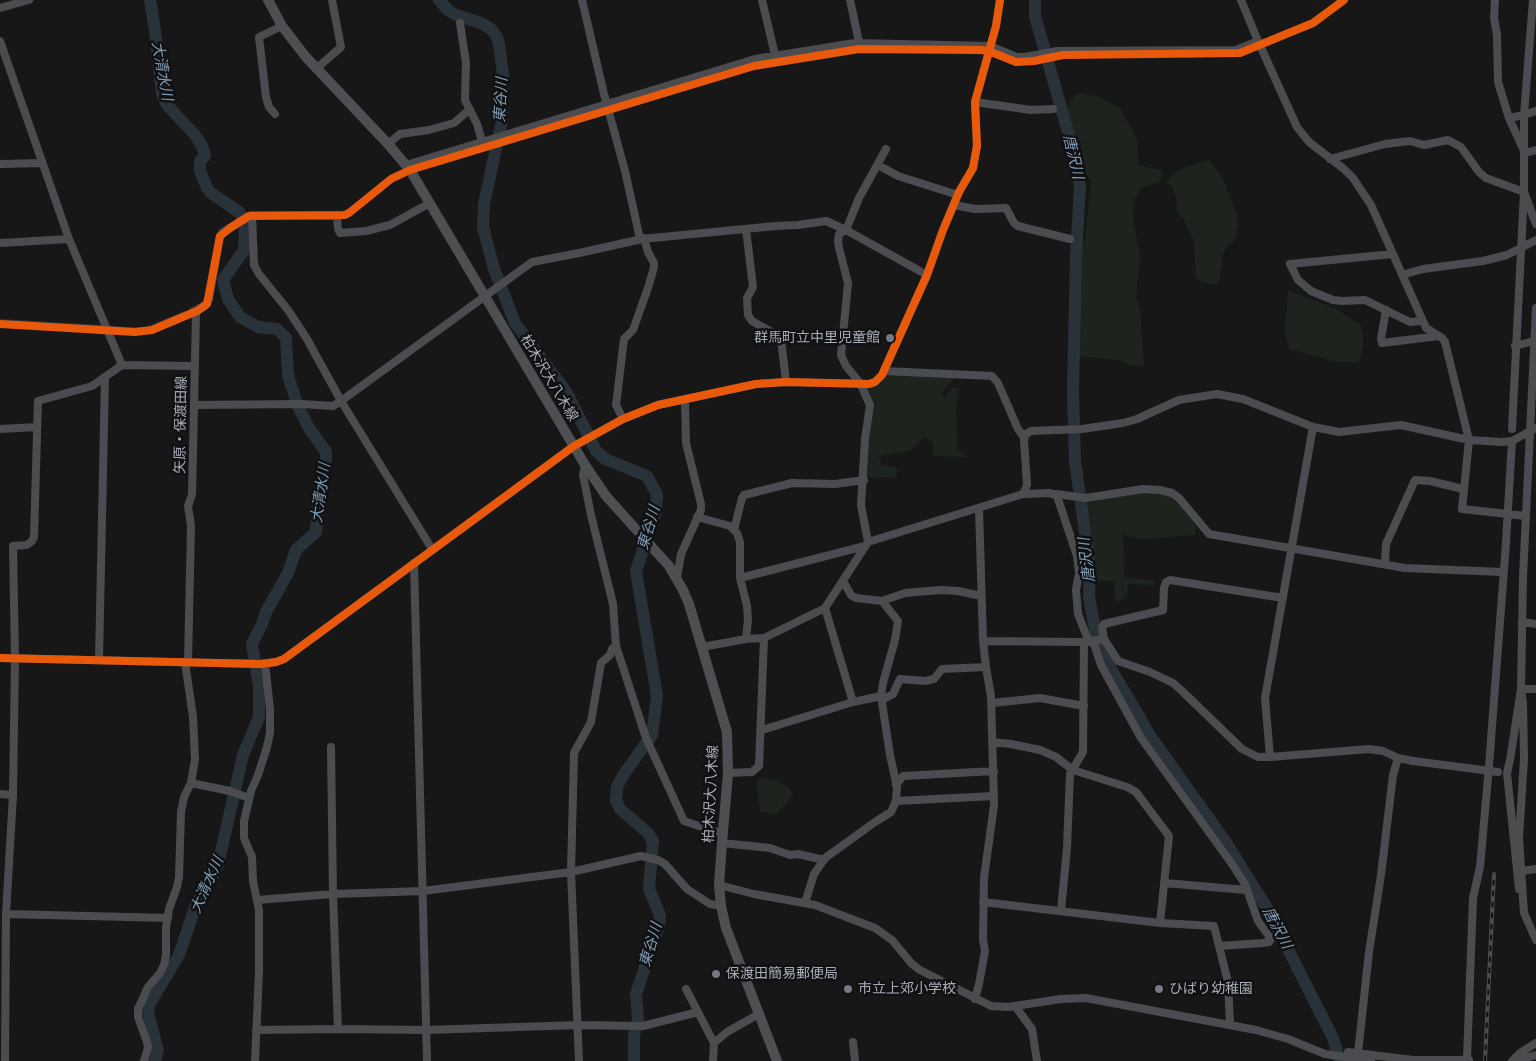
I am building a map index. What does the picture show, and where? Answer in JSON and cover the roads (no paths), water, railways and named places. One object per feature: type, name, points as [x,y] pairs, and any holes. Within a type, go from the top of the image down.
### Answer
[{"type":"main road","name":"柏木沢大八木線","points":[[268,0],[282,26],[316,69],[406,165],[584,465],[606,496],[677,578],[689,604],[725,722],[728,743],[728,773],[719,885],[721,906],[726,928],[777,1061]]},
{"type":"street","points":[[0,8],[29,0]]},
{"type":"street","points":[[316,69],[341,47],[332,0]]},
{"type":"street","points":[[582,0],[642,239],[654,263],[650,285],[633,330],[624,339],[616,405],[623,419]]},
{"type":"street","points":[[762,0],[775,55]]},
{"type":"street","points":[[850,0],[859,42]]},
{"type":"street","points":[[0,658],[263,664],[284,659],[574,446],[623,419],[658,405],[736,387],[786,382],[869,384],[875,382],[884,370],[927,274],[942,230],[958,195],[974,168],[977,146],[974,102],[996,26],[1000,0]]},
{"type":"street","points":[[1241,0],[1297,127],[1308,142],[1344,168],[1353,178],[1371,205],[1426,328],[1445,342],[1469,440],[1462,509],[1526,516]]},
{"type":"street","points":[[1495,0],[1494,18],[1497,35],[1498,82],[1509,118],[1525,153]]},
{"type":"street","points":[[1512,429],[1524,192],[1524,116],[1533,0]]},
{"type":"street","points":[[460,23],[466,63],[465,100],[484,140]]},
{"type":"street","points":[[274,114],[269,107],[266,97],[259,37],[282,26]]},
{"type":"street","points":[[0,41],[69,239],[122,365],[92,386],[38,401],[34,537],[27,545],[13,546],[15,658],[13,795],[3,962],[2,1027],[5,1061]]},
{"type":"street","points":[[406,165],[754,59],[859,42],[990,46],[1017,57],[1051,52],[1236,50],[1258,42]]},
{"type":"street","points":[[974,102],[1031,110],[1053,109]]},
{"type":"street","points":[[388,144],[400,134],[429,130],[454,123],[470,110]]},
{"type":"street","points":[[1509,118],[1524,116],[1536,111]]},
{"type":"street","points":[[1330,159],[1385,144],[1410,141],[1424,145],[1448,140],[1461,147],[1479,172],[1486,178],[1524,192],[1536,224]]},
{"type":"street","points":[[702,647],[746,639],[764,638],[825,608],[866,544],[867,530],[861,510],[865,438],[870,405],[860,383],[846,366],[841,355],[848,283],[838,241],[839,234],[846,230],[859,198],[886,149]]},
{"type":"street","points":[[1525,153],[1536,150]]},
{"type":"street","points":[[0,164],[42,163]]},
{"type":"street","points":[[878,165],[898,176],[958,195]]},
{"type":"street","points":[[195,366],[197,311],[205,306],[209,299],[220,236],[238,223],[251,216],[337,216],[338,229],[342,233],[366,231],[390,225],[430,203]]},
{"type":"street","points":[[954,205],[975,209],[1006,208],[1014,223],[1018,226],[1070,238]]},
{"type":"street","points":[[251,216],[254,265],[258,274],[288,310],[307,339],[341,401],[432,549]]},
{"type":"street","points":[[194,405],[290,404],[333,406],[532,262],[578,254],[642,239],[826,221],[927,274]]},
{"type":"street","points":[[746,228],[753,287],[747,298],[748,315],[752,321],[778,335],[781,339],[786,382]]},
{"type":"street","points":[[0,243],[69,239]]},
{"type":"street","points":[[1402,275],[1424,269],[1507,255],[1536,240]]},
{"type":"street","points":[[1393,254],[1290,264],[1298,280],[1311,291],[1342,301],[1365,300],[1410,322],[1423,321]]},
{"type":"street","points":[[1523,900],[1516,880],[1507,773],[1520,689],[1526,516],[1533,430],[1536,308]]},
{"type":"street","points":[[1386,310],[1382,343],[1439,336]]},
{"type":"street","points":[[1516,346],[1534,342]]},
{"type":"street","name":"矢原・保渡田線","points":[[122,365],[195,366],[192,495],[188,506],[191,526],[187,662],[195,759],[191,783],[184,797],[180,822],[179,877],[169,910],[164,966],[148,987],[138,1009],[138,1017],[148,1048],[144,1061]]},
{"type":"street","points":[[884,370],[992,376],[998,383],[1018,429],[1024,436],[1027,485],[1023,494]]},
{"type":"street","points":[[99,660],[105,377]]},
{"type":"street","points":[[1024,436],[1031,431],[1082,429],[1123,423],[1179,400],[1217,394],[1243,399],[1313,427],[1339,432],[1408,425],[1448,437],[1491,442],[1512,441],[1533,430]]},
{"type":"street","points":[[677,578],[681,554],[701,510],[686,443],[685,400]]},
{"type":"street","points":[[0,429],[37,427]]},
{"type":"street","points":[[1270,758],[1265,698],[1313,427]]},
{"type":"street","points":[[1347,1059],[1348,1052],[1413,1060],[1469,1060],[1473,898],[1480,867],[1508,515],[1512,441]]},
{"type":"street","points":[[584,465],[583,475],[591,515],[613,604],[616,646],[646,738],[684,821],[722,838],[824,860]]},
{"type":"street","points":[[734,530],[744,495],[792,483],[835,484],[864,480]]},
{"type":"street","points":[[1386,564],[1386,544],[1415,480],[1430,481],[1463,489]]},
{"type":"street","points":[[740,578],[866,544],[1023,494],[1056,494],[1086,498],[1143,489],[1172,493],[1179,498],[1209,534],[1406,568],[1503,572]]},
{"type":"street","points":[[1056,494],[1077,556],[1079,573],[1076,590],[1078,614],[1101,665],[1141,738],[1245,884],[1257,918],[1270,937],[1270,940],[1263,943],[1219,946]]},
{"type":"street","points":[[975,999],[985,950],[983,939],[984,878],[994,796],[992,703],[983,641],[978,509]]},
{"type":"street","points":[[697,517],[730,526],[737,533],[740,542],[740,578],[748,606],[746,639]]},
{"type":"street","points":[[414,563],[427,1061]]},
{"type":"street","points":[[1283,598],[1170,580],[1166,582],[1164,588],[1163,610],[1104,624],[1102,627],[1104,639],[1118,661],[1150,672],[1172,683],[1242,749],[1258,757],[1270,758],[1369,749],[1383,751],[1398,758],[1413,761],[1507,773]]},
{"type":"street","points":[[843,581],[851,595],[856,598],[882,601],[905,593],[932,591],[958,591],[981,596]]},
{"type":"street","points":[[805,903],[814,874],[824,860],[891,812],[896,801],[896,784],[888,746],[882,698],[883,683],[895,640],[898,621],[882,601]]},
{"type":"street","points":[[825,608],[852,702]]},
{"type":"street","points":[[1522,622],[1536,624]]},
{"type":"street","points":[[728,773],[752,772],[759,766],[762,730],[764,638]]},
{"type":"street","points":[[983,641],[1090,641],[1104,639]]},
{"type":"street","points":[[1061,911],[1067,848],[1070,774],[1083,752],[1084,706],[1090,641]]},
{"type":"street","points":[[579,1061],[579,1025],[571,872],[574,753],[591,722],[601,663],[616,646]]},
{"type":"street","points":[[255,1061],[259,972],[259,910],[253,881],[252,857],[244,838],[244,821],[249,798],[270,733],[270,709],[263,664]]},
{"type":"street","points":[[762,730],[852,702],[882,698],[893,694],[900,679],[925,681],[934,679],[942,669],[986,667]]},
{"type":"street","points":[[1520,689],[1536,689]]},
{"type":"street","points":[[1520,689],[1524,714],[1522,805],[1519,838],[1524,912],[1536,940]]},
{"type":"street","points":[[992,703],[1040,698],[1084,706]]},
{"type":"street","points":[[992,742],[1040,750],[1056,757],[1073,770],[1127,787],[1142,798],[1150,812],[1169,836],[1160,923]]},
{"type":"street","points":[[331,747],[333,894],[338,1028]]},
{"type":"street","points":[[1358,1053],[1369,952],[1384,858],[1393,775],[1398,758]]},
{"type":"street","points":[[896,784],[904,776],[994,771]]},
{"type":"street","points":[[191,783],[249,798]]},
{"type":"street","points":[[0,794],[13,795]]},
{"type":"street","points":[[896,801],[994,796]]},
{"type":"street","points":[[258,900],[333,894],[423,891],[571,872],[633,857],[646,856],[665,864],[687,889],[700,898],[710,904],[721,906]]},
{"type":"street","points":[[1522,871],[1536,869]]},
{"type":"street","points":[[1165,883],[1246,890]]},
{"type":"street","points":[[719,885],[826,908],[876,928],[892,940],[912,964],[920,970],[991,1006],[1015,1006],[1061,999],[1086,998],[1280,1036],[1325,1054],[1347,1059],[1371,1061]]},
{"type":"street","points":[[983,902],[1160,923],[1214,926],[1228,982],[1230,1025]]},
{"type":"street","points":[[6,914],[168,918]]},
{"type":"street","points":[[686,989],[714,1042],[713,1061]]},
{"type":"street","points":[[1015,1006],[1032,1029],[1037,1061]]},
{"type":"street","points":[[256,1030],[338,1028],[426,1030],[579,1025],[643,1026],[698,1012]]},
{"type":"street","points":[[714,1042],[727,1032],[759,1014]]},
{"type":"street","points":[[853,1042],[855,1061]]},
{"type":"street","points":[[1513,1061],[1533,1045],[1536,1059]]},
{"type":"street","points":[[1513,1061],[1536,1054]]},
{"type":"waterway","name":"大清水川","points":[[150,0],[162,94],[167,105],[195,135],[202,146],[205,156],[200,161],[200,171],[207,188],[211,193],[239,212],[245,222],[244,250],[223,280],[228,299],[240,317],[258,327],[277,329],[286,338],[288,375],[297,404],[309,428],[326,452],[318,503],[316,532],[296,550],[288,573],[266,612],[252,644],[259,686],[259,717],[243,755],[218,865],[197,902],[179,955],[149,1005],[148,1013],[158,1051],[155,1061]]},
{"type":"waterway","name":"東谷川","points":[[439,0],[448,10],[456,15],[481,23],[491,29],[497,37],[499,44],[503,74],[502,121],[484,204],[483,227],[494,269],[515,323],[567,393],[596,451],[605,459],[647,476],[657,495],[656,511],[636,571],[657,696],[652,735],[624,774],[617,787],[616,800],[620,809],[648,833],[653,841],[649,889],[660,915],[659,925],[636,994],[638,1019],[634,1035],[634,1061]]},
{"type":"waterway","name":"唐沢川","points":[[1035,0],[1035,16],[1075,157],[1080,187],[1076,256],[1073,391],[1075,461],[1090,567],[1089,597],[1096,634],[1110,667],[1151,737],[1227,844],[1268,910],[1333,1038],[1340,1061]]},
{"type":"waterway","points":[[1314,20],[1340,0]]},
{"type":"waterway","points":[[1262,41],[1310,22]]},
{"type":"waterway","points":[[775,61],[859,47]]},
{"type":"waterway","points":[[871,47],[914,48]]},
{"type":"waterway","points":[[1034,62],[1052,59]]},
{"type":"waterway","points":[[706,78],[753,64],[771,61]]},
{"type":"waterway","points":[[612,107],[700,80]]},
{"type":"waterway","points":[[512,137],[605,109]]},
{"type":"waterway","name":"東谷川","points":[[486,145],[504,140]]},
{"type":"waterway","points":[[414,167],[421,164]]},
{"type":"waterway","points":[[338,213],[349,210],[393,174],[404,170]]},
{"type":"waterway","points":[[218,235],[220,229],[228,225]]},
{"type":"waterway","points":[[190,309],[204,302]]},
{"type":"waterway","points":[[111,327],[144,329],[185,312]]},
{"type":"waterway","points":[[0,320],[102,326]]},
{"type":"railway","points":[[1485,1061],[1494,874]]},
{"type":"place","name":"群馬町立中里児童館","points":[[890,338]]},
{"type":"place","name":"保渡田簡易郵便局","points":[[716,974]]},
{"type":"place","name":"市立上郊小学校","points":[[848,989]]},
{"type":"place","name":"ひばり幼稚園","points":[[1159,989]]}]
